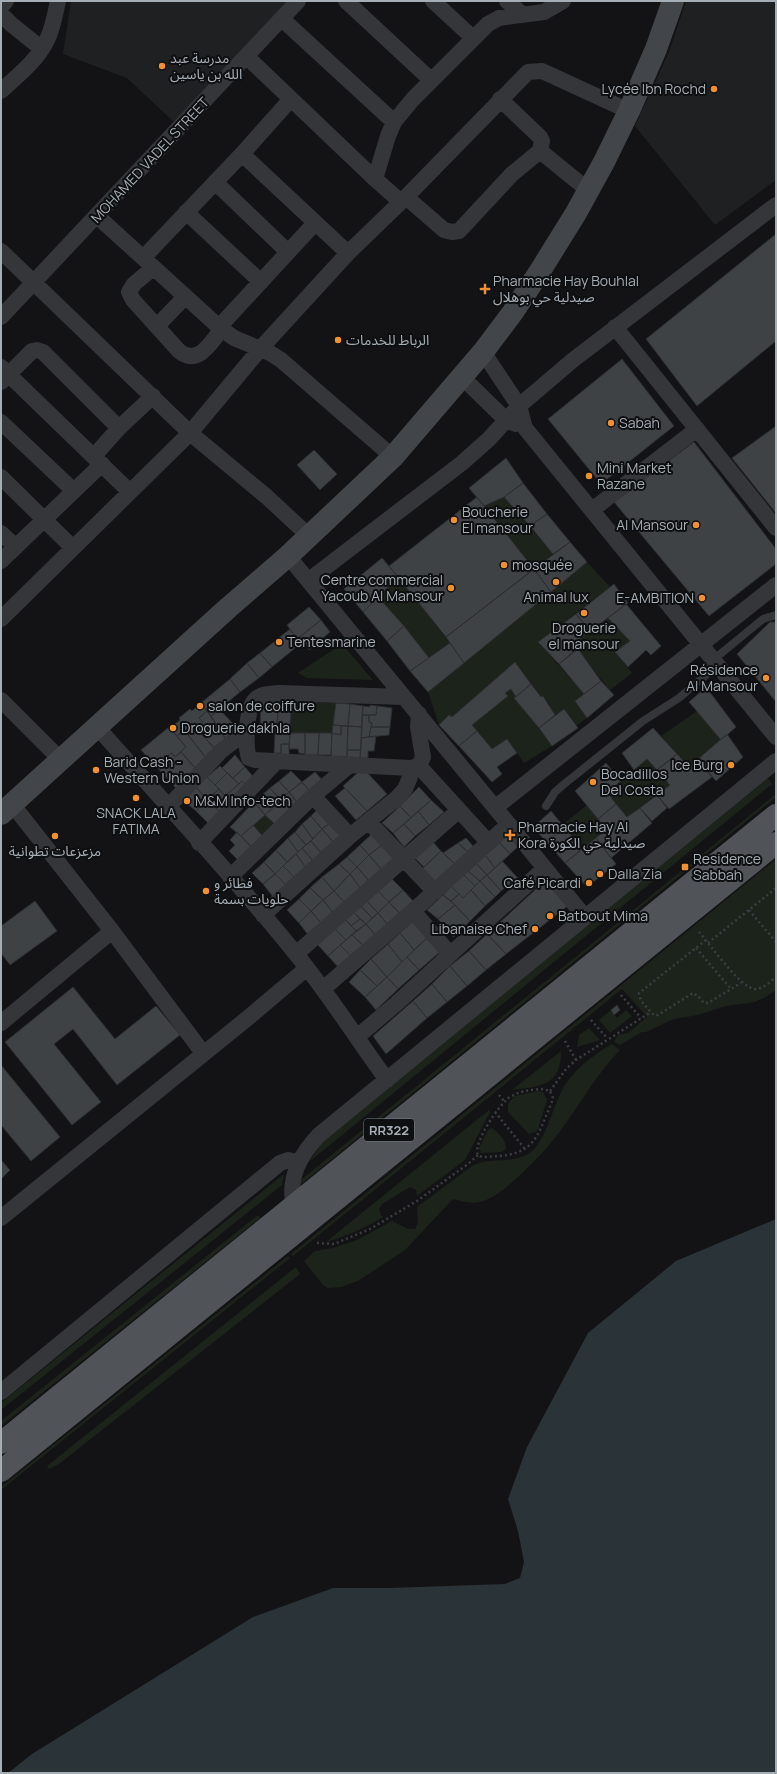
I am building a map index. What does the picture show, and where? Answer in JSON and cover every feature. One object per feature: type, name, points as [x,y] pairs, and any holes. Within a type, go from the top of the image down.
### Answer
[{"type":"main road","points":[[6,809],[288,556],[393,457],[483,352],[513,312],[540,271],[588,190],[629,111],[656,49],[673,1]]},
{"type":"main road","name":"RR322","points":[[1,1443],[776,815]]},
{"type":"main road","name":"RR322","points":[[1,1471],[776,844]]},
{"type":"street","points":[[1,7],[6,1]]},
{"type":"street","points":[[1,91],[33,60],[42,49],[47,39],[58,1]]},
{"type":"street","name":"MOHAMED VADEL STREET","points":[[1,317],[298,1]]},
{"type":"street","points":[[346,1],[431,80]]},
{"type":"street","points":[[433,1],[473,38]]},
{"type":"street","points":[[507,1],[523,14]]},
{"type":"street","points":[[375,179],[388,136],[394,122],[431,80],[473,38],[488,24],[499,18],[544,12],[564,1]]},
{"type":"street","points":[[1,14],[42,49]]},
{"type":"street","points":[[282,19],[394,122]]},
{"type":"street","points":[[247,57],[375,179],[444,230],[452,232],[459,231],[512,174],[540,151],[542,142],[540,137],[500,100]]},
{"type":"street","points":[[1,619],[190,433],[261,348],[348,253],[404,199],[528,72],[542,71],[629,111]]},
{"type":"street","points":[[291,99],[242,154],[186,212],[148,263],[129,292],[133,300],[179,351],[190,357],[199,355],[220,328],[315,223]]},
{"type":"street","points":[[540,151],[588,190]]},
{"type":"street","points":[[242,154],[348,253]]},
{"type":"street","points":[[215,182],[288,252]]},
{"type":"street","points":[[309,580],[462,463],[489,439],[519,406],[615,327],[776,205]]},
{"type":"street","points":[[186,212],[261,282]]},
{"type":"street","points":[[97,216],[220,328],[234,338],[261,348],[276,356],[393,457]]},
{"type":"street","points":[[1,251],[190,433],[267,497],[309,536]]},
{"type":"street","points":[[157,326],[185,297]]},
{"type":"street","points":[[615,327],[776,528]]},
{"type":"street","points":[[119,428],[43,352],[37,350],[32,351],[4,374],[98,460],[130,492]]},
{"type":"street","points":[[483,352],[519,406],[525,428],[776,737]]},
{"type":"street","points":[[462,377],[506,420],[525,428]]},
{"type":"street","points":[[1,561],[74,491],[98,460],[119,428],[152,396]]},
{"type":"street","points":[[1,422],[74,491]]},
{"type":"street","points":[[592,510],[697,429]]},
{"type":"street","points":[[1,477],[73,548]]},
{"type":"street","points":[[1,533],[16,547]]},
{"type":"street","points":[[288,556],[585,917]]},
{"type":"street","points":[[496,807],[776,585]]},
{"type":"street","points":[[404,697],[279,693],[265,694],[254,700],[249,711],[246,751],[249,758],[276,762],[415,767],[488,842]]},
{"type":"street","points":[[1,700],[60,759]]},
{"type":"street","points":[[263,915],[350,836],[397,798],[405,789],[415,767],[423,757],[418,727],[419,714]]},
{"type":"street","points":[[97,727],[296,954],[323,989],[387,1080]]},
{"type":"street","points":[[168,807],[221,751],[247,732]]},
{"type":"street","points":[[294,1207],[292,1183],[304,1153],[319,1135],[776,760]]},
{"type":"street","points":[[199,843],[276,762]]},
{"type":"street","points":[[230,877],[313,796],[351,764]]},
{"type":"street","points":[[313,796],[350,836]]},
{"type":"street","points":[[6,809],[112,931],[203,1053]]},
{"type":"street","points":[[296,954],[458,810]]},
{"type":"street","points":[[369,822],[435,892]]},
{"type":"street","points":[[323,989],[435,892],[509,824]]},
{"type":"street","points":[[357,1037],[544,869]]},
{"type":"street","points":[[413,911],[450,954]]},
{"type":"street","points":[[1,1023],[112,931]]},
{"type":"street","points":[[1,1218],[307,968]]},
{"type":"street","points":[[1,1392],[280,1163],[288,1160],[299,1163]]},
{"type":"lane","points":[[546,806],[555,792],[563,785],[643,721],[679,698],[763,619],[776,615]]},
{"type":"path","points":[[708,943],[776,888]]},
{"type":"path","points":[[749,910],[776,942]]},
{"type":"path","points":[[699,932],[742,983],[749,988],[758,989],[767,985],[776,977]]},
{"type":"path","points":[[706,940],[639,993],[640,997],[651,1012],[658,1016],[690,994],[696,994],[703,1002],[708,1003],[742,983]]},
{"type":"path","points":[[696,948],[731,990]]},
{"type":"path","points":[[621,995],[640,1018]]},
{"type":"path","points":[[550,1091],[562,1074],[576,1060],[607,1038],[651,1012]]},
{"type":"path","points":[[591,1020],[607,1038]]},
{"type":"path","points":[[565,1041],[576,1060]]},
{"type":"path","points":[[478,1155],[476,1148],[495,1112],[504,1101],[522,1092],[541,1088],[550,1091]]},
{"type":"path","points":[[478,1155],[482,1157],[509,1155],[525,1149],[535,1140],[542,1128],[552,1102],[552,1094],[550,1091]]},
{"type":"path","points":[[499,1095],[504,1101]]},
{"type":"path","points":[[495,1112],[525,1149]]},
{"type":"path","points":[[316,1243],[334,1244],[370,1229],[418,1201],[478,1155]]},
{"type":"shaded area","name":"مدرسة عبد الله بن ياسين","points":[[71,1],[291,1],[176,124],[127,78],[63,54]]},
{"type":"shaded area","name":"Lycée Ibn Rochd","points":[[686,1],[776,1],[776,180],[715,225],[635,126],[669,52]]},
{"type":"shaded area","points":[[504,497],[553,554],[534,569],[484,506]]},
{"type":"shaded area","points":[[587,562],[610,587],[538,642],[584,694],[575,701],[587,718],[576,726],[564,709],[555,715],[549,707],[550,705],[543,696],[541,697],[515,662],[452,717],[449,715],[439,725],[428,692]]},
{"type":"shaded area","points":[[398,577],[450,643],[429,658],[378,597]]},
{"type":"shaded area","points":[[608,618],[630,641],[615,652],[632,673],[610,690],[578,650],[573,652],[569,647]]},
{"type":"shaded area","points":[[342,644],[373,680],[307,678],[298,673]]},
{"type":"shaded area","points":[[511,689],[516,697],[515,698],[552,746],[524,763],[507,739],[492,749],[472,725],[508,696],[505,693]]},
{"type":"shaded area","points":[[292,701],[336,703],[332,733],[290,733]]},
{"type":"shaded area","points":[[697,711],[721,740],[689,767],[661,736]]},
{"type":"shaded area","points":[[647,759],[670,785],[627,817],[607,792]]},
{"type":"shaded area","points":[[768,778],[772,784],[309,1162],[323,1141]]},
{"type":"shaded area","points":[[776,794],[776,797],[300,1185],[302,1179]]},
{"type":"shaded area","points":[[587,805],[606,830],[582,849],[562,825]]},
{"type":"shaded area","points":[[265,815],[278,827],[265,839],[253,825]]},
{"type":"shaded area","points":[[776,859],[776,990],[755,1002],[726,1006],[698,1015],[674,1019],[646,1032],[642,1032],[620,1045],[614,1042],[618,1035],[628,1033],[647,1017],[622,989],[293,1256],[291,1254]]},
{"type":"shaded area","points":[[611,1010],[617,1018],[626,1010],[632,1016],[610,1033],[599,1020]]},
{"type":"shaded area","points":[[589,1028],[600,1040],[577,1047],[579,1035]]},
{"type":"shaded area","points":[[612,1044],[620,1050],[601,1073],[559,1133],[547,1148],[520,1175],[500,1192],[482,1202],[473,1203],[453,1199],[405,1250],[358,1281],[341,1287],[328,1288],[323,1285],[304,1261],[315,1251],[333,1248],[357,1240],[392,1221],[408,1229],[415,1229],[418,1223],[417,1207],[472,1166],[486,1161],[510,1160],[524,1156],[531,1152],[536,1147],[545,1132],[561,1092],[571,1077],[583,1064]]},
{"type":"shaded area","points":[[561,1051],[560,1063],[553,1078],[540,1085],[512,1090]]},
{"type":"shaded area","points":[[538,1091],[543,1092],[547,1100],[538,1129],[536,1132],[529,1134],[508,1112],[508,1103],[515,1096]]},
{"type":"shaded area","points":[[489,1110],[490,1112],[465,1160],[417,1196],[416,1190],[410,1187],[382,1204],[379,1209],[383,1217],[363,1228],[326,1242]]},
{"type":"shaded area","points":[[491,1128],[502,1137],[506,1149],[502,1152],[481,1153],[479,1148],[488,1130]]},
{"type":"shaded area","points":[[284,1174],[282,1185],[1,1410],[1,1403]]},
{"type":"shaded area","points":[[258,1215],[260,1218],[1,1426],[1,1421]]},
{"type":"shaded area","points":[[776,1219],[776,1773],[8,1773],[32,1754],[253,1617],[333,1588],[390,1588],[505,1584],[520,1578],[524,1562],[518,1531],[508,1499],[527,1447],[588,1333],[676,1261]]},
{"type":"shaded area","points":[[288,1256],[290,1258],[1,1490],[1,1487]]},
{"type":"shaded area","points":[[296,1267],[300,1274],[59,1464],[49,1469],[47,1466]]},
{"type":"building","points":[[776,234],[776,341],[697,406],[646,339]]},
{"type":"building","name":"Sabah","points":[[622,359],[674,426],[601,484],[548,419]]},
{"type":"building","points":[[776,426],[776,511],[775,512],[732,458]]},
{"type":"building","name":"Al Mansour","points":[[694,442],[776,549],[776,564],[709,616],[614,502]]},
{"type":"building","points":[[314,450],[337,474],[320,490],[297,465]]},
{"type":"building","points":[[506,458],[523,483],[504,497],[484,506],[469,488]]},
{"type":"building","points":[[523,483],[547,514],[530,526],[504,497]]},
{"type":"building","points":[[477,497],[534,569],[446,637],[389,566]]},
{"type":"building","points":[[547,514],[570,542],[553,554],[530,526]]},
{"type":"building","points":[[570,542],[587,562],[551,592],[534,569]]},
{"type":"building","points":[[382,558],[398,577],[363,612],[344,589]]},
{"type":"building","points":[[534,569],[551,592],[464,663],[446,637]]},
{"type":"building","points":[[614,584],[628,603],[590,631],[576,614]]},
{"type":"building","points":[[378,597],[404,626],[387,641],[363,612]]},
{"type":"building","points":[[626,604],[661,646],[651,655],[646,650],[628,667],[615,652],[630,641],[608,618]]},
{"type":"building","points":[[309,607],[321,620],[297,639],[287,625]]},
{"type":"building","points":[[576,614],[590,631],[569,647],[573,652],[559,664],[538,642]]},
{"type":"building","points":[[321,620],[330,632],[309,650],[302,640],[299,642],[297,639]]},
{"type":"building","name":"Résidence Al Mansour","points":[[770,622],[776,622],[776,702],[737,654]]},
{"type":"building","points":[[404,626],[429,658],[410,671],[387,641]]},
{"type":"building","points":[[290,629],[300,644],[272,667],[260,653]]},
{"type":"building","points":[[450,643],[464,663],[428,692],[410,671]]},
{"type":"building","points":[[578,649],[601,681],[584,694],[559,664]]},
{"type":"building","points":[[260,653],[272,667],[259,678],[247,663]]},
{"type":"building","points":[[515,662],[531,684],[516,697],[511,689],[505,693],[508,696],[472,725],[477,731],[459,746],[439,725],[449,715],[452,717]]},
{"type":"building","points":[[247,663],[259,678],[240,692],[230,679]]},
{"type":"building","points":[[230,679],[240,692],[211,716],[201,703]]},
{"type":"building","points":[[601,681],[614,695],[587,718],[575,701]]},
{"type":"building","points":[[531,684],[541,697],[543,696],[555,715],[539,728],[514,698]]},
{"type":"building","points":[[706,687],[736,727],[721,740],[689,702]]},
{"type":"building","points":[[261,699],[279,700],[277,724],[270,724],[270,730],[260,729]]},
{"type":"building","points":[[279,700],[292,701],[290,725],[277,724]]},
{"type":"building","points":[[201,703],[207,711],[199,718],[203,722],[188,735],[184,730],[177,736],[170,728],[190,709],[192,711]]},
{"type":"building","points":[[336,703],[350,704],[348,726],[333,725]]},
{"type":"building","points":[[350,704],[363,706],[362,727],[348,726]]},
{"type":"building","points":[[370,705],[377,706],[376,715],[362,715],[363,706],[370,707]]},
{"type":"building","points":[[377,706],[392,708],[390,727],[371,727],[372,723],[369,722],[369,715],[376,715]]},
{"type":"building","points":[[564,709],[578,728],[552,746],[539,728]]},
{"type":"building","points":[[220,710],[239,730],[227,741],[211,716]]},
{"type":"building","points":[[207,711],[227,741],[216,750],[196,728],[203,722],[199,718]]},
{"type":"building","points":[[362,715],[369,715],[369,722],[372,723],[369,737],[361,738]]},
{"type":"building","points":[[270,724],[290,725],[290,733],[270,732]]},
{"type":"building","points":[[333,725],[341,726],[341,735],[332,733]]},
{"type":"building","points":[[341,726],[348,726],[347,757],[331,756],[332,733],[341,735]]},
{"type":"building","points":[[348,726],[362,727],[361,750],[347,750]]},
{"type":"building","points":[[169,727],[186,747],[175,757],[172,753],[163,759],[166,765],[159,770],[141,750]]},
{"type":"building","points":[[371,727],[390,727],[389,735],[369,737]]},
{"type":"building","points":[[196,728],[216,750],[207,759],[188,735]]},
{"type":"building","points":[[653,728],[677,754],[657,770],[647,759],[634,770],[622,753]]},
{"type":"building","points":[[184,730],[207,759],[196,769],[181,752],[186,747],[177,736]]},
{"type":"building","points":[[477,731],[492,749],[507,739],[517,753],[497,767],[502,774],[492,782],[459,746]]},
{"type":"building","points":[[275,733],[290,733],[289,744],[281,744],[281,753],[274,753]]},
{"type":"building","points":[[290,733],[305,733],[305,754],[299,753],[298,749],[289,749]]},
{"type":"building","points":[[305,733],[319,733],[318,755],[305,755]]},
{"type":"building","points":[[319,733],[332,733],[331,755],[318,755]]},
{"type":"building","points":[[727,734],[743,757],[716,781],[697,760]]},
{"type":"building","points":[[376,736],[374,751],[368,751],[368,758],[360,758],[361,738]]},
{"type":"building","points":[[281,744],[289,744],[289,756],[281,755]]},
{"type":"building","points":[[347,750],[361,750],[360,758],[347,758]]},
{"type":"building","points":[[181,752],[196,769],[176,788],[159,770],[166,765],[163,759],[172,753],[175,757]]},
{"type":"building","points":[[677,754],[689,767],[697,760],[712,777],[669,809],[657,795],[670,785],[657,770]]},
{"type":"building","points":[[235,755],[245,767],[233,778],[222,768]]},
{"type":"building","points":[[606,763],[621,781],[607,792],[616,804],[598,819],[575,791]]},
{"type":"building","points":[[220,766],[227,773],[215,785],[207,777]]},
{"type":"building","points":[[245,767],[256,780],[248,787],[242,781],[239,784],[233,778]]},
{"type":"building","points":[[363,768],[387,794],[367,811],[343,786]]},
{"type":"building","points":[[291,771],[302,782],[289,792],[279,781]]},
{"type":"building","points":[[315,772],[325,783],[312,794],[302,782]]},
{"type":"building","points":[[227,773],[239,784],[225,796],[215,785]]},
{"type":"building","points":[[207,777],[219,789],[207,800],[196,787]]},
{"type":"building","points":[[242,781],[249,788],[233,802],[225,796]]},
{"type":"building","points":[[279,781],[289,792],[281,800],[270,788]]},
{"type":"building","points":[[302,782],[312,794],[300,806],[289,792]]},
{"type":"building","points":[[196,787],[207,800],[196,811],[184,801]]},
{"type":"building","points":[[419,787],[431,800],[411,818],[400,806]]},
{"type":"building","points":[[270,788],[281,800],[265,815],[254,802]]},
{"type":"building","points":[[345,788],[367,811],[356,820],[335,796]]},
{"type":"building","points":[[219,789],[225,796],[215,807],[207,800]]},
{"type":"building","points":[[289,792],[300,806],[278,827],[265,815]]},
{"type":"building","points":[[657,795],[667,808],[652,821],[640,808]]},
{"type":"building","points":[[225,796],[231,801],[220,812],[215,807]]},
{"type":"building","points":[[207,800],[220,812],[209,824],[196,811]]},
{"type":"building","points":[[431,800],[444,812],[429,825],[418,811]]},
{"type":"building","points":[[254,802],[265,815],[241,836],[230,827]]},
{"type":"building","points":[[616,804],[627,817],[640,808],[652,823],[611,858],[596,838],[606,830],[598,819]]},
{"type":"building","points":[[321,806],[334,820],[322,829],[311,816]]},
{"type":"building","points":[[400,806],[411,818],[393,833],[382,823]]},
{"type":"building","points":[[418,811],[429,825],[415,836],[404,824]]},
{"type":"building","points":[[551,811],[582,849],[565,863],[533,827]]},
{"type":"building","points":[[311,816],[322,829],[313,839],[302,824]]},
{"type":"building","points":[[334,820],[346,833],[335,844],[322,829]]},
{"type":"building","points":[[302,824],[313,839],[306,845],[295,832]]},
{"type":"building","points":[[404,824],[415,836],[404,847],[393,833]]},
{"type":"building","points":[[253,825],[265,839],[254,850],[241,836]]},
{"type":"building","points":[[322,829],[335,844],[323,855],[311,841]]},
{"type":"building","points":[[510,829],[521,844],[510,854],[498,841]]},
{"type":"building","points":[[237,832],[254,850],[241,863],[229,851],[235,845],[230,840]]},
{"type":"building","points":[[295,832],[306,845],[298,852],[288,838]]},
{"type":"building","points":[[373,833],[382,845],[369,855],[360,845]]},
{"type":"building","points":[[288,838],[298,852],[287,862],[276,850]]},
{"type":"building","points":[[466,838],[474,847],[468,852],[458,843]]},
{"type":"building","points":[[596,838],[616,864],[587,887],[565,863]]},
{"type":"building","points":[[311,841],[323,855],[315,863],[302,848]]},
{"type":"building","points":[[432,841],[441,851],[424,867],[414,857]]},
{"type":"building","points":[[498,841],[510,854],[495,868],[485,855]]},
{"type":"building","points":[[458,843],[468,852],[455,864],[443,853]]},
{"type":"building","points":[[360,845],[369,855],[357,867],[347,857]]},
{"type":"building","points":[[382,845],[395,860],[382,870],[369,855]]},
{"type":"building","points":[[302,848],[315,863],[307,869],[296,854]]},
{"type":"building","points":[[276,850],[287,862],[275,874],[264,862]]},
{"type":"building","points":[[441,851],[455,864],[434,882],[422,869]]},
{"type":"building","points":[[296,854],[307,869],[296,879],[283,866]]},
{"type":"building","points":[[369,855],[382,870],[369,881],[357,867]]},
{"type":"building","points":[[485,855],[495,868],[487,875],[476,863]]},
{"type":"building","points":[[347,857],[357,867],[350,874],[339,864]]},
{"type":"building","points":[[502,861],[518,878],[501,891],[487,875]]},
{"type":"building","points":[[264,862],[275,874],[263,884],[252,873]]},
{"type":"building","points":[[476,863],[487,875],[480,881],[468,871]]},
{"type":"building","points":[[339,864],[350,874],[334,891],[322,877]]},
{"type":"building","points":[[283,866],[296,879],[287,886],[275,874]]},
{"type":"building","points":[[357,867],[369,881],[361,889],[350,874]]},
{"type":"building","points":[[468,871],[480,881],[475,886],[463,874]]},
{"type":"building","points":[[275,874],[287,886],[274,898],[263,884]]},
{"type":"building","points":[[350,874],[361,889],[346,904],[334,891]]},
{"type":"building","points":[[463,874],[475,886],[463,898],[451,886]]},
{"type":"building","points":[[487,875],[501,891],[495,897],[480,881]]},
{"type":"building","points":[[322,877],[334,891],[323,900],[310,888]]},
{"type":"building","points":[[390,877],[403,890],[389,902],[376,889]]},
{"type":"building","points":[[548,878],[569,905],[506,954],[487,934]]},
{"type":"building","points":[[480,881],[495,897],[485,906],[471,890]]},
{"type":"building","points":[[451,886],[459,894],[451,901],[443,895]]},
{"type":"building","points":[[310,888],[323,900],[311,911],[299,899]]},
{"type":"building","points":[[376,889],[389,902],[378,913],[365,899]]},
{"type":"building","points":[[403,890],[414,902],[401,915],[389,902]]},
{"type":"building","points":[[471,890],[485,906],[470,921],[451,901],[459,894],[463,898]]},
{"type":"building","points":[[334,891],[346,904],[334,914],[323,900]]},
{"type":"building","points":[[443,895],[455,905],[438,919],[427,910]]},
{"type":"building","points":[[299,899],[311,911],[299,923],[287,910]]},
{"type":"building","points":[[365,899],[378,913],[372,918],[359,904]]},
{"type":"building","points":[[323,900],[334,914],[322,924],[311,911]]},
{"type":"building","points":[[35,901],[57,931],[10,965],[1,953],[1,926]]},
{"type":"building","points":[[389,902],[401,915],[389,926],[378,913]]},
{"type":"building","points":[[359,904],[372,918],[366,924],[352,911]]},
{"type":"building","points":[[455,905],[470,921],[453,937],[438,919]]},
{"type":"building","points":[[311,911],[322,924],[309,936],[299,923]]},
{"type":"building","points":[[352,911],[360,919],[351,926],[344,918]]},
{"type":"building","points":[[378,913],[389,926],[378,938],[366,924]]},
{"type":"building","points":[[344,918],[356,931],[346,940],[334,928]]},
{"type":"building","points":[[360,919],[366,924],[356,931],[351,926]]},
{"type":"building","points":[[415,919],[429,936],[414,950],[400,933]]},
{"type":"building","points":[[366,924],[378,938],[366,948],[352,935]]},
{"type":"building","points":[[334,928],[346,940],[328,956],[317,944]]},
{"type":"building","points":[[400,933],[414,950],[402,962],[388,944]]},
{"type":"building","points":[[487,934],[506,954],[486,970],[469,951]]},
{"type":"building","points":[[352,935],[366,948],[353,958],[340,945]]},
{"type":"building","points":[[429,936],[441,951],[419,970],[407,957]]},
{"type":"building","points":[[388,944],[402,962],[387,977],[371,959]]},
{"type":"building","points":[[340,945],[353,958],[340,969],[328,956]]},
{"type":"building","points":[[469,951],[486,970],[467,986],[450,966]]},
{"type":"building","points":[[407,957],[419,970],[398,989],[387,977]]},
{"type":"building","points":[[371,959],[387,977],[377,986],[360,970]]},
{"type":"building","points":[[450,966],[467,986],[447,1002],[432,984]]},
{"type":"building","points":[[360,970],[377,986],[365,997],[349,982]]},
{"type":"building","points":[[387,977],[398,989],[376,1010],[365,997]]},
{"type":"building","points":[[432,984],[447,1002],[427,1018],[413,1001]]},
{"type":"building","points":[[73,987],[115,1039],[156,1006],[180,1035],[117,1085],[73,1029],[54,1044],[101,1102],[72,1125],[5,1042]]},
{"type":"building","points":[[413,1001],[427,1018],[386,1054],[373,1036]]},
{"type":"building","points":[[617,1005],[620,1010],[614,1015],[611,1010]]},
{"type":"building","points":[[1,1065],[60,1137],[31,1161],[1,1125]]},
{"type":"building","points":[[1,1160],[10,1170],[1,1179]]},
{"type":"place","name":"مدرسة عبد الله بن ياسين","points":[[162,66]]},
{"type":"place","name":"Lycée Ibn Rochd","points":[[714,89]]},
{"type":"place","name":"Pharmacie Hay Bouhlal صيدلية حي بوهلال","points":[[485,289]]},
{"type":"place","name":"الرباط للخدمات","points":[[338,340]]},
{"type":"place","name":"Sabah","points":[[611,423]]},
{"type":"place","name":"Mini Market Razane","points":[[589,476]]},
{"type":"place","name":"Boucherie El mansour","points":[[454,520]]},
{"type":"place","name":"Al Mansour","points":[[696,525]]},
{"type":"place","name":"mosquée","points":[[504,565]]},
{"type":"place","name":"Animal lux","points":[[556,582]]},
{"type":"place","name":"Centre commercial Yacoub Al Mansour","points":[[451,588]]},
{"type":"place","name":"E-AMBITION","points":[[702,598]]},
{"type":"place","name":"Droguerie el mansour","points":[[584,613]]},
{"type":"place","name":"Tentesmarine","points":[[279,642]]},
{"type":"place","name":"Résidence Al Mansour","points":[[766,678]]},
{"type":"place","name":"salon de coiffure","points":[[200,706]]},
{"type":"place","name":"Droguerie dakhla","points":[[173,728]]},
{"type":"place","name":"Ice Burg","points":[[731,765]]},
{"type":"place","name":"Barid Cash - Western Union","points":[[96,770]]},
{"type":"place","name":"Bocadillos Del Costa","points":[[593,782]]},
{"type":"place","name":"SNACK LALA FATIMA","points":[[136,798]]},
{"type":"place","name":"M&M Info-tech","points":[[187,801]]},
{"type":"place","name":"Pharmacie Hay Al Kora صيدلية حي الكورة","points":[[510,835]]},
{"type":"place","name":"مزعزعات تطوانية","points":[[55,836]]},
{"type":"place","name":"Residence Sabbah","points":[[685,867]]},
{"type":"place","name":"Dalla Zia","points":[[600,874]]},
{"type":"place","name":"Café Picardi","points":[[589,883]]},
{"type":"place","name":"فطائر و حلويات بسمة","points":[[206,891]]},
{"type":"place","name":"Batbout Mima","points":[[550,916]]},
{"type":"place","name":"Libanaise Chef","points":[[535,929]]}]
